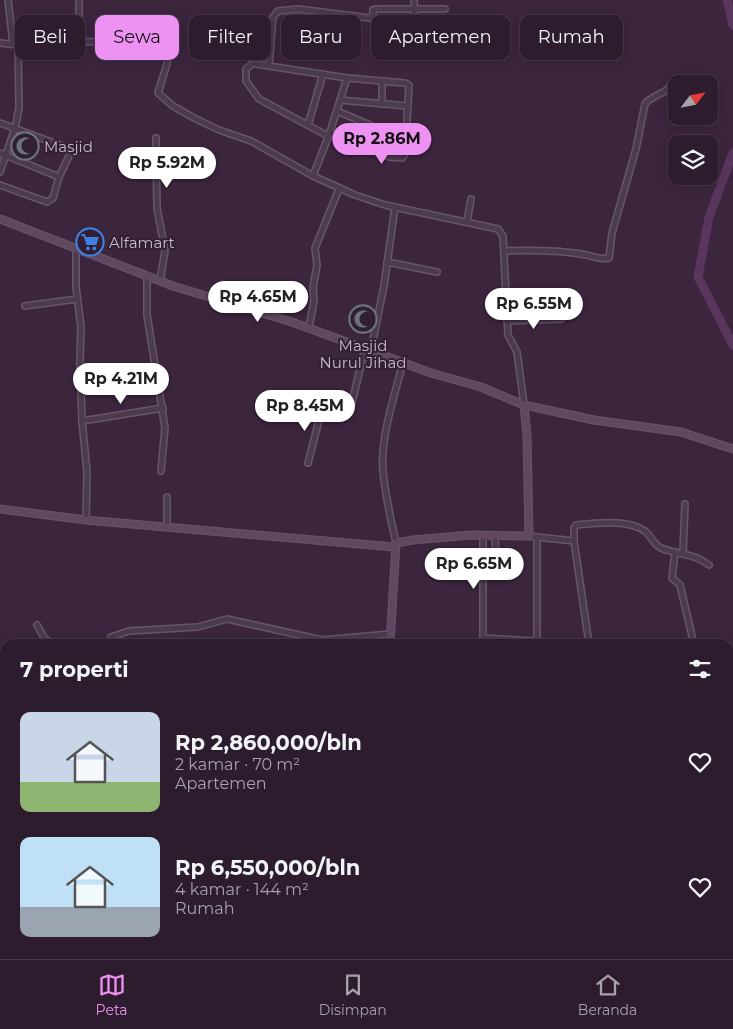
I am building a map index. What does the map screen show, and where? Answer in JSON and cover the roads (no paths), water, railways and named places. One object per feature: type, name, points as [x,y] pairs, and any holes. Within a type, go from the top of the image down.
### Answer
[{"type":"street","points":[[8,0],[15,38]]},
{"type":"street","points":[[79,0],[79,15]]},
{"type":"street","points":[[414,0],[414,15]]},
{"type":"street","points":[[269,66],[273,17],[278,11],[298,9],[370,18],[375,9],[445,9]]},
{"type":"street","points":[[85,41],[126,44],[164,40],[168,44],[168,53],[158,89],[160,96],[194,118],[219,130],[250,141],[339,189],[373,202],[500,230],[503,236],[508,338],[517,352],[527,435],[528,536]]},
{"type":"street","points":[[0,43],[15,44]]},
{"type":"street","points":[[0,172],[15,128],[20,99],[17,60]]},
{"type":"street","points":[[252,64],[269,66],[347,78],[405,82],[409,85],[403,158],[389,157],[329,134],[264,102],[251,90],[245,77],[246,69],[252,64]]},
{"type":"street","points":[[308,125],[323,74]]},
{"type":"street","points":[[313,176],[347,78]]},
{"type":"street","points":[[382,81],[382,104]]},
{"type":"street","points":[[504,251],[542,250],[610,258],[612,233],[638,138],[645,104],[649,99],[668,91]]},
{"type":"street","points":[[340,100],[407,106]]},
{"type":"street","points":[[337,111],[370,126],[372,131],[369,149]]},
{"type":"street","points":[[0,123],[70,149],[70,155],[59,177],[53,198],[46,202],[0,185]]},
{"type":"street","points":[[156,138],[157,208],[164,242],[164,258],[160,281]]},
{"type":"street","points":[[0,153],[59,177]]},
{"type":"street","points":[[310,328],[317,265],[314,248],[339,189]]},
{"type":"street","points":[[467,222],[471,199]]},
{"type":"street","points":[[308,463],[320,416],[345,417],[350,411],[368,349],[387,262],[395,207]]},
{"type":"street","points":[[0,219],[160,281],[310,328],[403,362],[481,387],[524,405],[594,420],[680,432],[733,449]]},
{"type":"street","points":[[76,249],[77,300],[81,328],[82,421],[88,478],[86,520]]},
{"type":"street","points":[[387,262],[437,272]]},
{"type":"street","points":[[147,276],[147,315],[163,408],[165,433],[161,471]]},
{"type":"street","points":[[25,306],[77,300]]},
{"type":"street","points":[[506,321],[561,319]]},
{"type":"street","points":[[390,639],[395,545],[383,476],[383,459],[403,362]]},
{"type":"street","points":[[82,421],[163,408]]},
{"type":"street","points":[[167,497],[168,527]]},
{"type":"street","points":[[683,553],[685,504]]},
{"type":"street","points":[[0,509],[86,520],[395,545],[413,540],[483,536],[528,536],[574,541]]},
{"type":"street","points":[[588,639],[574,541],[574,528],[576,525],[631,525],[645,531],[659,547],[698,558],[709,564]]},
{"type":"street","points":[[483,536],[483,639]]},
{"type":"street","points":[[495,536],[496,557]]},
{"type":"street","points":[[537,537],[537,639]]},
{"type":"street","points":[[675,552],[672,578],[680,585],[692,636]]},
{"type":"street","points":[[110,639],[129,631],[198,627],[227,619],[317,639]]},
{"type":"street","points":[[37,625],[45,639]]},
{"type":"street","points":[[333,639],[390,634]]},
{"type":"waterway","points":[[727,0],[733,25]]},
{"type":"waterway","points":[[733,153],[709,217],[698,277],[733,345]]},
{"type":"place","name":"Masjid","points":[[25,146]]},
{"type":"place","name":"Alfamart","points":[[90,242]]},
{"type":"place","name":"Masjid Nurul Jihad","points":[[363,319]]}]
